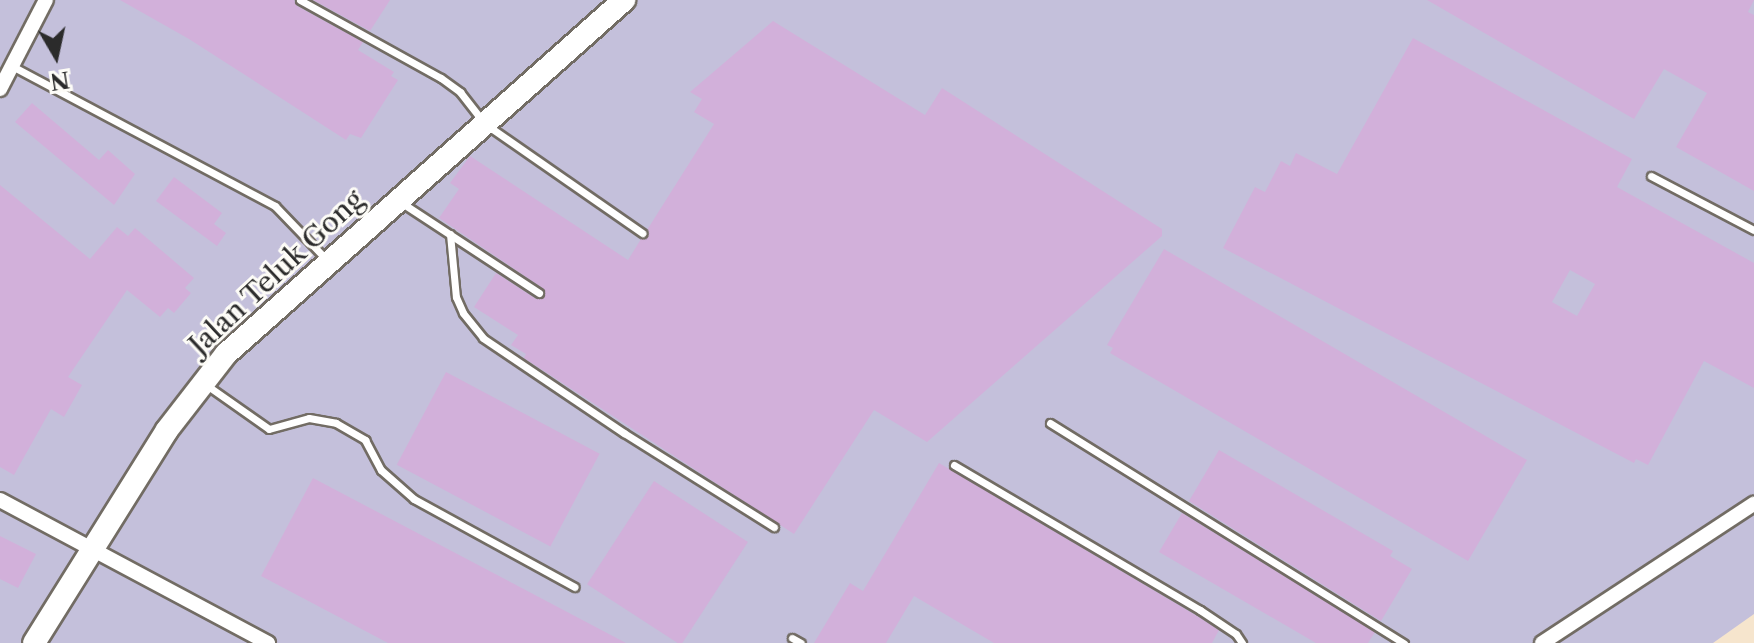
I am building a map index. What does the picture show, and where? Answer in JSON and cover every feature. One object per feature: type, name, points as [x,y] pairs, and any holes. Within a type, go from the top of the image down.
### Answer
[{"type":"street","points":[[0,89],[46,0]]},
{"type":"street","name":"Jalan Teluk Gong","points":[[34,643],[167,430],[203,383],[260,320],[624,0]]},
{"type":"street","points":[[0,500],[268,643]]},
{"type":"street","points":[[1542,643],[1754,504]]},
{"type":"lane","points":[[300,0],[441,78],[460,92],[484,123],[642,233]]},
{"type":"lane","points":[[12,66],[275,206],[327,261]]},
{"type":"lane","points":[[1651,176],[1754,230]]},
{"type":"lane","points":[[397,199],[539,293]]},
{"type":"lane","points":[[450,234],[456,297],[463,313],[483,338],[624,433],[774,527]]},
{"type":"lane","points":[[203,383],[269,429],[309,418],[336,423],[365,440],[381,470],[414,499],[575,587]]},
{"type":"lane","points":[[1050,423],[1404,643]]},
{"type":"lane","points":[[954,465],[1200,610],[1236,634],[1242,643]]},
{"type":"lane","points":[[792,638],[801,643]]},
{"type":"shaded area","points":[[0,0],[1754,0],[1754,614],[1713,643],[0,643]]},
{"type":"building","points":[[120,0],[294,0],[297,6],[363,42],[358,50],[394,72],[391,76],[398,80],[361,138],[350,134],[346,140],[189,39]]},
{"type":"building","points":[[313,0],[390,0],[370,31]]},
{"type":"building","points":[[1427,0],[1754,0],[1748,12],[1754,15],[1754,191],[1676,147],[1707,93],[1664,69],[1634,119]]},
{"type":"building","points":[[773,21],[925,115],[942,88],[1162,229],[1162,236],[927,442],[874,410],[794,534],[524,358],[526,354],[511,345],[518,335],[474,307],[496,273],[536,299],[544,297],[544,289],[439,218],[459,189],[450,183],[470,156],[628,260],[641,239],[648,236],[647,230],[714,124],[694,112],[702,99],[690,92]]},
{"type":"building","points":[[1413,38],[1632,159],[1617,187],[1754,263],[1754,388],[1704,361],[1648,465],[1636,459],[1634,463],[1223,248],[1255,187],[1265,192],[1281,161],[1290,166],[1296,153],[1337,174]],"holes":[[[1570,270],[1595,284],[1577,316],[1552,302]]]},
{"type":"building","points":[[32,103],[99,160],[108,150],[135,174],[114,205],[15,122]]},
{"type":"building","points":[[174,177],[222,213],[214,224],[226,233],[217,246],[156,201]]},
{"type":"building","points":[[0,185],[90,259],[117,227],[128,236],[135,228],[194,278],[185,288],[191,293],[174,313],[168,308],[160,317],[127,290],[68,377],[82,385],[64,417],[51,409],[14,475],[0,467]]},
{"type":"building","points":[[1164,249],[1527,460],[1468,561],[1110,353],[1113,348],[1107,345]]},
{"type":"building","points":[[446,372],[600,454],[550,546],[397,465]]},
{"type":"building","points":[[1219,450],[1393,551],[1390,556],[1412,569],[1381,621],[1189,501]]},
{"type":"building","points":[[939,463],[1219,630],[1212,643],[994,643],[914,596],[886,643],[814,643],[850,583],[863,591]]},
{"type":"building","points":[[313,478],[626,643],[388,643],[261,576]]},
{"type":"building","points":[[654,481],[748,542],[682,643],[678,643],[587,584]]},
{"type":"building","points":[[1182,513],[1375,632],[1368,643],[1316,643],[1159,552]]},
{"type":"building","points":[[0,536],[36,554],[18,588],[0,579]]}]
